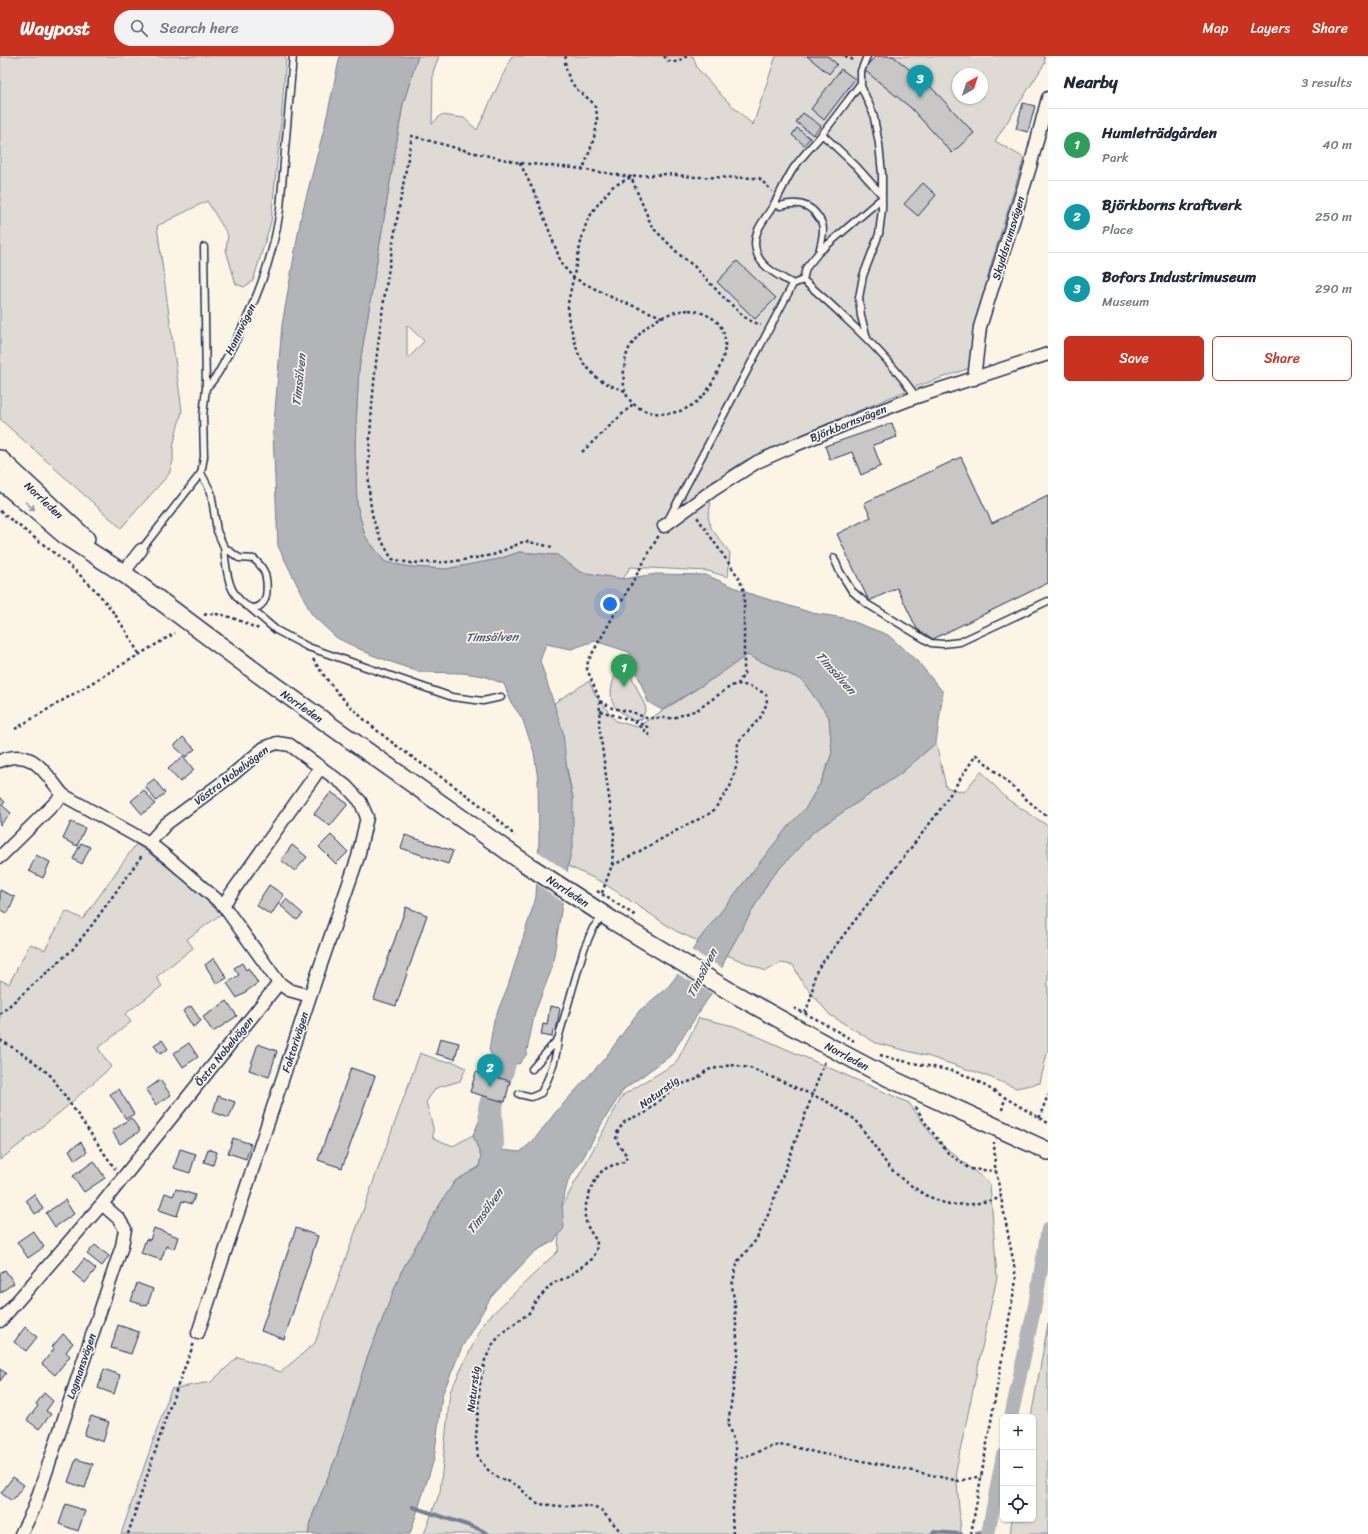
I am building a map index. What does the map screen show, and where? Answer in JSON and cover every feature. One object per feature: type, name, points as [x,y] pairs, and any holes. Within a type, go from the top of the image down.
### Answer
[{"type":"street","name":"Skyddsrumsvägen","points":[[974,379],[980,327],[1030,167],[1048,98]]},
{"type":"street","name":"Björkbornsvägen","points":[[664,526],[713,490],[757,462],[916,396],[974,379],[1048,354]]},
{"type":"street","name":"Norrleden","points":[[0,460],[123,573]]},
{"type":"street","name":"Norrleden","points":[[0,480],[67,537],[123,573],[270,683],[526,864],[569,892],[731,992],[830,1047],[905,1086],[1048,1151]]},
{"type":"street","points":[[123,573],[141,550]]},
{"type":"street","name":"Västra Nobelvägen","points":[[149,843],[166,824],[231,776],[264,748],[277,743],[290,745],[321,767]]},
{"type":"street","points":[[0,761],[11,757],[26,757],[39,766],[63,795],[149,843],[178,865],[223,905],[279,983],[289,990],[310,996]]},
{"type":"street","points":[[223,905],[321,767]]},
{"type":"street","name":"Faktorivägen","points":[[198,1333],[310,996],[358,857],[367,818],[360,801],[346,786],[321,767]]},
{"type":"street","points":[[0,857],[63,795]]},
{"type":"street","name":"Östra Nobelvägen","points":[[0,1321],[102,1204],[279,983]]},
{"type":"street","name":"Lagmansvägen","points":[[21,1534],[34,1508],[122,1246],[125,1229],[119,1219],[102,1204]]},
{"type":"lane","name":"Hamnvägen","points":[[206,388],[214,381],[239,335],[253,305],[266,271],[276,234],[284,173],[293,56]]},
{"type":"lane","points":[[866,56],[861,71],[861,83],[872,113],[882,174],[879,234],[863,276],[859,298],[861,316],[867,339]]},
{"type":"lane","points":[[793,284],[771,270],[761,261],[756,252],[754,240],[782,187],[805,153],[822,134],[861,83]]},
{"type":"lane","points":[[822,134],[856,166],[882,196]]},
{"type":"lane","points":[[803,280],[806,268],[819,252],[882,196]]},
{"type":"lane","points":[[774,204],[780,206],[790,203],[803,204],[813,210],[821,220],[823,228],[819,252]]},
{"type":"lane","points":[[141,550],[201,473],[204,456],[203,416],[206,388],[204,247]]},
{"type":"lane","points":[[664,526],[793,284],[803,280]]},
{"type":"lane","points":[[803,280],[867,339],[902,376],[916,396]]},
{"type":"lane","points":[[201,473],[211,492],[217,531],[224,547],[230,585],[236,596],[276,630],[308,647],[452,697],[483,701],[501,697]]},
{"type":"lane","points":[[224,547],[239,558],[254,558],[263,569],[267,593],[262,605],[258,607],[249,607]]},
{"type":"lane","points":[[834,558],[840,572],[852,590],[867,604],[931,643],[942,644],[960,642],[1048,601]]},
{"type":"lane","points":[[519,1094],[532,1097],[541,1093],[552,1069],[558,1050],[558,1039],[584,949],[593,928],[604,914]]},
{"type":"lane","points":[[532,1069],[558,1039]]},
{"type":"path","points":[[566,56],[566,70],[574,86],[595,106],[595,134],[582,169]]},
{"type":"path","points":[[664,56],[668,61],[678,62],[686,56]]},
{"type":"path","points":[[552,547],[525,541],[493,555],[450,562],[410,563],[392,559],[383,543],[373,518],[369,484],[373,388],[392,246],[412,136],[471,152],[520,163],[582,169],[631,177],[667,174],[695,177],[759,178],[778,196]]},
{"type":"path","points":[[520,163],[536,196],[562,265],[574,278],[613,298],[662,317]]},
{"type":"path","points":[[625,391],[609,385],[597,378],[584,364],[578,353],[568,317],[568,303],[582,237],[587,222],[595,208],[612,187],[631,177]]},
{"type":"path","points":[[631,177],[652,227],[748,320],[769,328]]},
{"type":"path","points":[[689,310],[700,312],[713,318],[726,336],[726,350],[721,366],[710,387],[695,403],[677,412],[662,414],[644,410],[633,404],[625,391],[625,364],[628,348],[638,335],[651,323],[662,317],[675,311],[689,310]]},
{"type":"path","points":[[582,452],[633,404]]},
{"type":"path","points":[[689,508],[729,562],[739,578],[744,591],[744,674],[738,684]]},
{"type":"path","points":[[0,511],[70,567],[95,590],[110,607],[139,654]]},
{"type":"path","points":[[602,893],[612,865],[614,833],[599,725],[600,701],[587,669],[588,662],[590,655],[664,526]]},
{"type":"path","points":[[15,729],[174,633]]},
{"type":"path","points":[[308,647],[313,659],[331,686],[359,716],[394,744],[493,814],[518,840]]},
{"type":"path","points":[[600,701],[612,708],[632,712],[646,718],[674,718],[697,710],[731,686],[738,684],[750,686],[766,694],[767,704],[760,718],[738,742],[734,774],[730,787],[714,810],[706,816],[612,865]]},
{"type":"path","points":[[600,711],[638,722],[651,729]]},
{"type":"path","points":[[633,721],[652,738]]},
{"type":"path","points":[[805,1013],[811,998],[815,974],[819,967],[937,814],[976,755],[1048,817]]},
{"type":"path","points":[[0,1014],[72,950],[132,871],[149,843]]},
{"type":"path","points":[[794,1008],[857,1043]]},
{"type":"path","points":[[0,1040],[22,1052],[52,1077],[122,1179]]},
{"type":"path","points":[[733,1534],[732,1516],[736,1481],[735,1445],[728,1425],[738,1354],[732,1285],[738,1261],[756,1240],[768,1215],[830,1047]]},
{"type":"path","points":[[876,1053],[898,1060],[959,1073],[980,1082],[1048,1122]]},
{"type":"path","name":"Naturstig","points":[[623,1534],[601,1510],[589,1506],[539,1504],[530,1498],[519,1487],[498,1478],[489,1471],[478,1458],[476,1438],[480,1384],[485,1360],[493,1344],[502,1333],[529,1313],[535,1302],[553,1283],[568,1277],[592,1259],[596,1252],[597,1241],[589,1230],[584,1215],[591,1189],[599,1174],[603,1169],[625,1162],[627,1156],[616,1140],[616,1133],[623,1123],[644,1114],[669,1092],[682,1084],[697,1079],[707,1070],[731,1065],[750,1068],[812,1095],[856,1120],[888,1167],[902,1180],[925,1195],[949,1205],[974,1204],[1002,1198]]},
{"type":"path","points":[[905,1086],[924,1121],[948,1153],[970,1169],[996,1171]]},
{"type":"path","points":[[1039,1118],[1048,1095]]},
{"type":"path","points":[[1002,1110],[1005,1098]]},
{"type":"path","points":[[971,1534],[1016,1280],[993,1151],[995,1138]]},
{"type":"path","points":[[128,1534],[170,1406],[198,1333]]},
{"type":"path","points":[[735,1460],[773,1446],[786,1445],[818,1453],[891,1466],[959,1481],[981,1476]]},
{"type":"shaded area","points":[[0,56],[286,56],[271,222],[253,281],[244,287],[236,284],[226,250],[228,235],[207,201],[157,226],[182,411],[176,433],[173,448],[173,461],[169,474],[121,528],[0,419]]},
{"type":"shaded area","points":[[418,56],[439,56],[433,72],[432,124],[441,115],[464,118],[477,130],[512,56],[693,56],[697,68],[725,99],[753,125],[776,56],[1044,56],[1045,63],[995,141],[1024,158],[990,268],[970,368],[915,387],[827,424],[744,461],[712,482],[715,487],[702,495],[711,503],[708,516],[711,528],[730,553],[728,577],[708,571],[630,567],[623,579],[580,572],[557,555],[519,552],[499,559],[446,569],[410,567],[385,562],[365,536],[357,505],[355,443],[359,369],[403,104]],"holes":[[[407,325],[424,341],[408,359],[407,359]]]},
{"type":"shaded area","points":[[747,655],[802,680],[829,717],[832,753],[821,782],[805,809],[790,824],[698,941],[676,931],[602,882],[568,866],[573,798],[554,703],[589,681],[596,696],[616,721],[637,727]]},
{"type":"shaded area","points":[[621,670],[629,671],[646,708],[642,719],[633,721],[615,707],[611,699],[614,679]]},
{"type":"shaded area","points":[[936,743],[946,787],[964,792],[981,771],[1007,799],[1048,826],[1048,1049],[1040,1083],[1016,1088],[982,1074],[927,1056],[876,1043],[830,1015],[802,982],[793,965],[781,963],[766,971],[727,955],[770,879],[813,832],[900,774]]},
{"type":"shaded area","points":[[136,844],[180,877],[221,914],[187,939],[193,948],[156,977],[162,986],[125,1014],[131,1022],[98,1048],[111,1067],[64,1109],[0,1160],[0,980],[9,984],[30,944],[45,950],[66,911],[83,919]]},
{"type":"shaded area","points":[[699,1018],[734,1026],[909,1103],[934,1138],[990,1184],[997,1277],[956,1470],[961,1534],[424,1534],[440,1492],[450,1392],[484,1322],[558,1251],[560,1210],[623,1095],[676,1063]]},
{"type":"shaded area","points":[[420,1053],[441,1061],[454,1062],[466,1068],[460,1081],[436,1088],[426,1102],[433,1127],[433,1138],[453,1146],[473,1135],[481,1157],[479,1167],[455,1181],[435,1212],[401,1272],[366,1361],[337,1455],[313,1514],[308,1534],[121,1534],[171,1389],[211,1382],[238,1357],[281,1372],[315,1343]]},
{"type":"shaded area","points":[[1048,1324],[1048,1534],[1010,1534],[1012,1522],[1036,1522],[1036,1414],[1032,1414]]},
{"type":"water","name":"Timsälven","points":[[340,56],[418,56],[403,104],[359,369],[355,443],[357,505],[365,536],[385,562],[410,567],[446,569],[499,559],[519,552],[557,555],[580,572],[623,579],[656,574],[706,575],[748,593],[812,613],[844,618],[888,635],[919,663],[943,692],[936,743],[900,774],[813,832],[770,879],[727,955],[711,994],[670,1056],[624,1089],[602,1123],[583,1158],[568,1181],[562,1204],[564,1228],[554,1241],[534,1252],[491,1297],[462,1347],[442,1395],[434,1459],[410,1534],[308,1534],[313,1514],[337,1455],[366,1361],[401,1272],[435,1212],[455,1181],[479,1167],[481,1157],[473,1135],[484,1110],[495,1113],[496,1130],[502,1131],[501,1150],[520,1152],[533,1141],[555,1113],[605,1058],[639,1011],[668,987],[679,973],[698,941],[790,824],[805,809],[821,782],[832,753],[829,717],[802,680],[747,655],[717,676],[662,710],[648,702],[629,652],[595,641],[571,649],[546,644],[540,661],[563,732],[567,772],[573,798],[573,844],[568,866],[552,968],[535,1012],[526,1055],[519,1064],[494,1060],[489,1050],[494,1020],[508,986],[536,897],[539,841],[538,780],[534,752],[522,718],[512,704],[504,684],[484,676],[462,673],[419,672],[372,655],[337,638],[312,615],[278,546],[273,435],[282,325],[301,217],[325,125]]},
{"type":"pier","points":[[536,850],[569,873],[564,903],[535,883]]},
{"type":"pier","points":[[691,950],[724,969],[713,994],[676,973]]},
{"type":"building","points":[[807,56],[827,56],[837,64],[829,74]]},
{"type":"building","points":[[876,56],[893,56],[931,87],[974,133],[952,153],[911,108],[863,69]]},
{"type":"building","points":[[841,69],[855,79],[824,120],[811,109]]},
{"type":"building","points":[[1023,103],[1035,106],[1028,132],[1016,129]]},
{"type":"building","points":[[803,113],[821,126],[813,135],[796,122]]},
{"type":"building","points":[[797,128],[810,138],[804,145],[792,135]]},
{"type":"building","points":[[923,183],[936,195],[918,216],[904,204]]},
{"type":"building","points":[[737,261],[776,298],[755,319],[717,282]]},
{"type":"building","points":[[892,423],[897,437],[873,445],[881,466],[861,475],[852,452],[830,460],[825,446]]},
{"type":"building","points":[[961,457],[992,523],[1048,496],[1048,583],[933,639],[917,629],[897,588],[869,601],[837,534],[871,517],[864,503]]},
{"type":"building","points":[[183,737],[195,749],[186,757],[174,746]]},
{"type":"building","points":[[183,756],[194,770],[180,782],[168,769]]},
{"type":"building","points":[[154,779],[165,793],[156,801],[145,786]]},
{"type":"building","points":[[144,790],[155,804],[142,814],[131,801]]},
{"type":"building","points":[[331,792],[348,804],[330,826],[314,814]]},
{"type":"building","points":[[0,797],[5,802],[2,805],[11,813],[0,825]]},
{"type":"building","points":[[71,822],[85,828],[77,846],[63,839]]},
{"type":"building","points":[[331,835],[348,852],[336,864],[319,847]]},
{"type":"building","points":[[405,835],[453,851],[448,864],[401,848]]},
{"type":"building","points":[[81,843],[90,847],[82,864],[73,859]]},
{"type":"building","points":[[292,845],[307,857],[295,871],[281,860]]},
{"type":"building","points":[[36,855],[50,862],[43,878],[29,871]]},
{"type":"building","points":[[269,885],[284,895],[271,915],[256,905]]},
{"type":"building","points":[[0,890],[15,897],[8,913],[0,910]]},
{"type":"building","points":[[286,899],[303,914],[297,920],[281,906]]},
{"type":"building","points":[[406,907],[427,915],[396,1006],[374,999]]},
{"type":"building","points":[[214,958],[227,978],[217,984],[205,965]]},
{"type":"building","points":[[242,963],[246,970],[248,968],[258,983],[237,998],[227,983],[239,975],[234,968]]},
{"type":"building","points":[[227,1001],[237,1016],[213,1032],[203,1017]]},
{"type":"building","points":[[191,1006],[201,1021],[193,1027],[183,1011]]},
{"type":"building","points":[[550,1006],[560,1008],[556,1031],[553,1030],[552,1037],[541,1035],[543,1024],[547,1025]]},
{"type":"building","points":[[440,1038],[459,1043],[455,1059],[436,1054]]},
{"type":"building","points":[[162,1040],[168,1049],[160,1054],[154,1045]]},
{"type":"building","points":[[189,1043],[198,1057],[183,1067],[174,1053]]},
{"type":"building","points":[[258,1044],[277,1051],[269,1077],[249,1070]]},
{"type":"building","points":[[351,1068],[375,1076],[342,1168],[318,1160]]},
{"type":"building","points":[[476,1072],[510,1081],[505,1102],[470,1092]]},
{"type":"building","points":[[160,1080],[171,1095],[156,1105],[146,1090]]},
{"type":"building","points":[[119,1089],[134,1114],[126,1119],[110,1094]]},
{"type":"building","points":[[218,1096],[235,1102],[229,1118],[213,1112]]},
{"type":"building","points":[[131,1118],[140,1131],[120,1144],[112,1131]]},
{"type":"building","points":[[233,1138],[251,1144],[246,1159],[228,1153]]},
{"type":"building","points":[[81,1142],[87,1152],[75,1160],[69,1150]]},
{"type":"building","points":[[180,1149],[196,1154],[190,1173],[174,1168]]},
{"type":"building","points":[[208,1149],[217,1152],[213,1165],[204,1162]]},
{"type":"building","points":[[94,1161],[105,1178],[84,1192],[73,1176]]},
{"type":"building","points":[[176,1189],[195,1195],[192,1204],[182,1201],[177,1216],[159,1210],[165,1193],[173,1196]]},
{"type":"building","points":[[34,1194],[43,1209],[35,1214],[26,1200]]},
{"type":"building","points":[[65,1200],[74,1214],[55,1227],[46,1213]]},
{"type":"building","points":[[154,1228],[178,1237],[174,1249],[166,1246],[161,1260],[141,1253],[146,1239],[150,1240]]},
{"type":"building","points":[[296,1228],[318,1236],[284,1339],[261,1331]]},
{"type":"building","points":[[33,1231],[44,1247],[28,1258],[17,1242]]},
{"type":"building","points":[[95,1245],[109,1256],[102,1266],[87,1254]]},
{"type":"building","points":[[84,1259],[96,1269],[85,1283],[73,1273]]},
{"type":"building","points":[[5,1270],[14,1283],[0,1293],[0,1273]]},
{"type":"building","points":[[137,1283],[153,1289],[147,1306],[131,1301]]},
{"type":"building","points":[[118,1325],[139,1332],[131,1354],[111,1348]]},
{"type":"building","points":[[25,1327],[37,1337],[26,1351],[14,1342]]},
{"type":"building","points":[[63,1334],[73,1343],[66,1352],[70,1356],[55,1375],[42,1364],[54,1349],[52,1347]]},
{"type":"building","points":[[0,1369],[6,1373],[0,1381]]},
{"type":"building","points":[[104,1369],[120,1375],[114,1394],[98,1388]]},
{"type":"building","points":[[44,1393],[53,1401],[46,1411],[51,1414],[39,1429],[27,1420],[38,1406],[36,1404]]},
{"type":"building","points":[[91,1416],[109,1422],[103,1442],[84,1435]]},
{"type":"building","points":[[76,1459],[93,1464],[85,1488],[68,1482]]},
{"type":"building","points":[[13,1477],[24,1485],[12,1501],[1,1493]]},
{"type":"building","points":[[66,1504],[85,1511],[78,1531],[59,1524]]},
{"type":"waterway","points":[[492,1144],[490,1108],[503,1067],[512,1030]]},
{"type":"waterway","points":[[1012,1414],[1035,1305],[1048,1229]]},
{"type":"waterway","points":[[988,1534],[1000,1471]]},
{"type":"waterway","points":[[413,1507],[479,1529],[488,1534]]},
{"type":"waterway","points":[[933,1534],[934,1532],[961,1534]]},
{"type":"waterway","points":[[977,1533],[988,1532]]},
{"type":"place","name":"Bofors Industrimuseum","points":[[920,98]]},
{"type":"place","name":"Humleträdgården","points":[[624,687]]},
{"type":"place","name":"Björkborns kraftverk","points":[[490,1087]]}]
